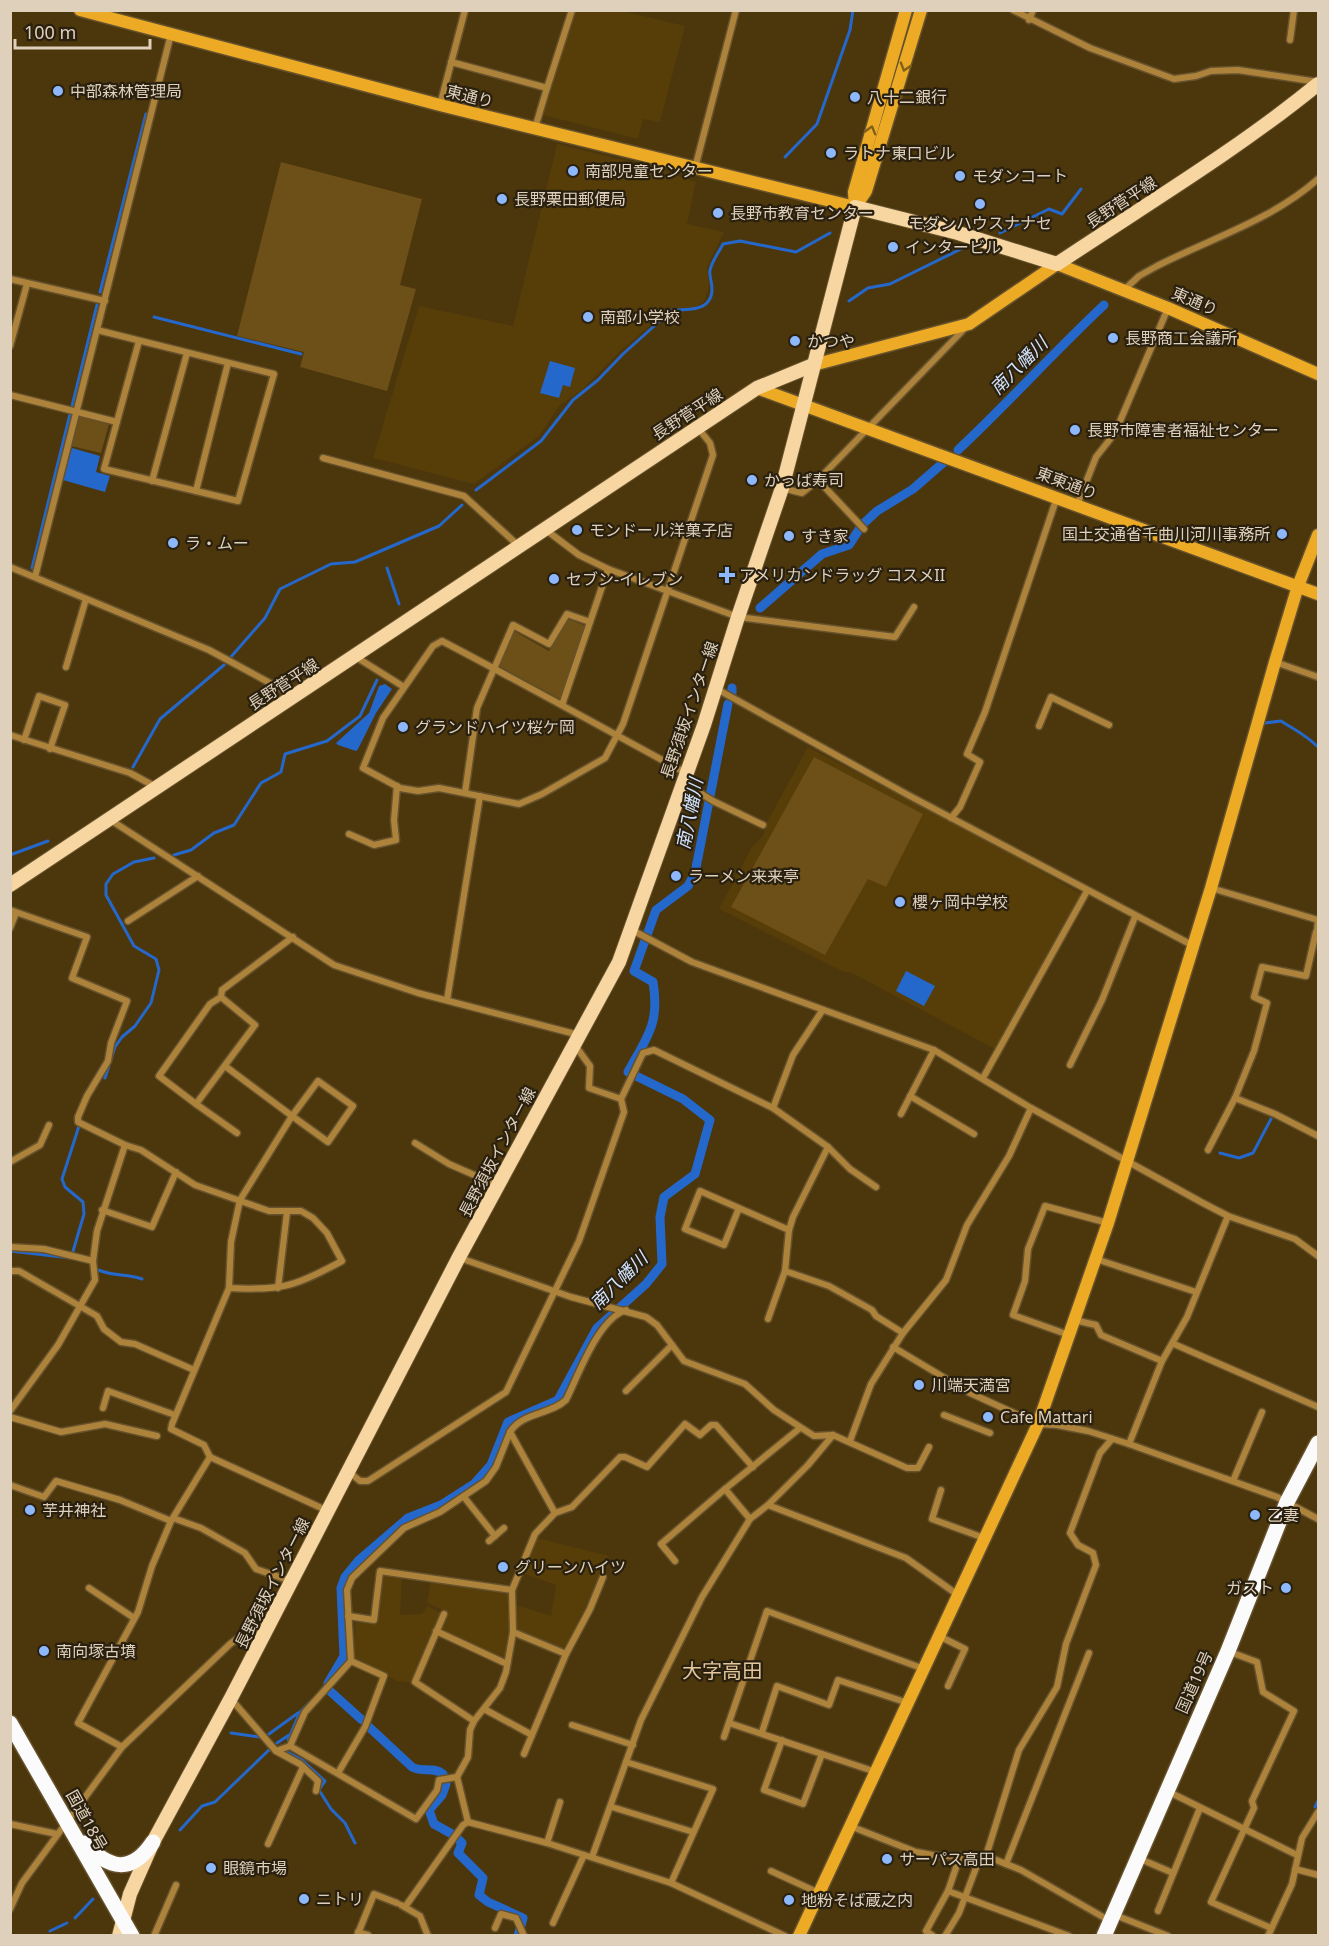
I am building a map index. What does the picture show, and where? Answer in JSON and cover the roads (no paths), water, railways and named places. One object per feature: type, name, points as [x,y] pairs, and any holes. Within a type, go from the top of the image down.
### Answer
[{"type":"highway","name":"国道19号","points":[[1109,1924],[1136,1857],[1228,1651],[1287,1502],[1318,1443]]},
{"type":"highway","name":"国道18号","points":[[10,1723],[132,1935]]},
{"type":"highway","points":[[70,1825],[100,1858],[119,1865],[138,1861],[153,1842]]},
{"type":"main road","name":"長野菅平線","points":[[1057,264],[1228,153],[1318,83]]},
{"type":"main road","points":[[813,365],[855,207],[948,230],[1057,264]]},
{"type":"main road","name":"長野菅平線","points":[[10,885],[356,657],[757,388],[813,365]]},
{"type":"main road","name":"長野須坂インター線","points":[[119,1935],[122,1918],[153,1842],[231,1698],[459,1257],[619,962],[641,936],[684,778],[782,488],[813,365]]},
{"type":"main road","name":"長野須坂インター線","points":[[110,1935],[122,1918]]},
{"type":"street","name":"東通り","points":[[80,10],[534,129],[855,207]]},
{"type":"street","points":[[440,105],[465,10]]},
{"type":"street","points":[[534,129],[572,10]]},
{"type":"street","points":[[695,168],[736,10]]},
{"type":"street","points":[[855,207],[854,192],[906,10]]},
{"type":"street","points":[[855,207],[866,191],[921,10]]},
{"type":"street","points":[[1013,10],[1029,20],[1090,48],[1174,79],[1211,71],[1238,70],[1318,83]]},
{"type":"street","points":[[1029,20],[1033,10]]},
{"type":"street","points":[[1290,40],[1294,10]]},
{"type":"street","points":[[35,577],[171,34]]},
{"type":"street","points":[[451,62],[547,88]]},
{"type":"street","points":[[1124,290],[1148,271],[1276,211],[1299,196],[1318,178]]},
{"type":"street","name":"東通り","points":[[1057,264],[1168,308],[1318,374]]},
{"type":"street","points":[[782,488],[802,493],[818,480],[969,324],[1057,264]]},
{"type":"street","points":[[10,279],[105,301]]},
{"type":"street","points":[[10,346],[27,284]]},
{"type":"street","points":[[1077,505],[1096,457],[1115,433],[1168,308]]},
{"type":"street","points":[[813,365],[969,324]]},
{"type":"street","points":[[97,330],[139,340],[274,375],[238,501],[104,470],[139,340]]},
{"type":"street","points":[[152,481],[187,353]]},
{"type":"street","points":[[196,491],[228,363]]},
{"type":"street","name":"東東通り","points":[[757,388],[869,427],[1318,594]]},
{"type":"street","points":[[10,395],[117,422]]},
{"type":"street","points":[[698,428],[710,443],[713,456],[617,736],[605,758],[542,794],[519,804],[439,788],[418,791],[397,786],[363,768],[383,718],[437,642],[442,641],[617,736],[684,778],[710,799],[763,825]]},
{"type":"street","points":[[323,458],[464,496],[520,547]]},
{"type":"street","points":[[818,480],[862,527]]},
{"type":"street","points":[[951,818],[960,807],[980,762],[967,754],[985,712],[1057,497]]},
{"type":"street","points":[[546,530],[579,555],[608,569],[738,617],[895,637],[914,607]]},
{"type":"street","points":[[799,1935],[1038,1424],[1108,1223],[1211,888],[1298,586],[1318,535]]},
{"type":"street","points":[[10,567],[209,650],[294,696]]},
{"type":"street","points":[[562,705],[608,569]]},
{"type":"street","points":[[66,667],[86,599]]},
{"type":"street","points":[[465,793],[477,708],[513,625],[549,644],[567,614],[590,622]]},
{"type":"street","points":[[356,657],[404,687]]},
{"type":"street","points":[[1275,662],[1318,677]]},
{"type":"street","points":[[715,688],[951,818],[1135,917],[1192,945]]},
{"type":"street","points":[[24,740],[39,696],[65,705],[50,749]]},
{"type":"street","points":[[1039,726],[1052,697],[1109,725]]},
{"type":"street","points":[[10,735],[130,773],[156,787]]},
{"type":"street","points":[[349,834],[375,845],[396,840],[394,820],[397,786]]},
{"type":"street","points":[[447,1000],[480,796]]},
{"type":"street","points":[[109,818],[334,965],[577,1040],[590,1066],[589,1088],[621,1099]]},
{"type":"street","points":[[128,921],[198,876]]},
{"type":"street","points":[[1208,1150],[1235,1098],[1254,1051],[1267,1003],[1254,997],[1262,967],[1306,976],[1318,920],[1211,888]]},
{"type":"street","points":[[983,1078],[1087,891]]},
{"type":"street","points":[[10,928],[13,911],[87,937],[72,978],[127,1001],[103,1073],[87,1096],[78,1122],[125,1145],[141,1150],[195,1185],[269,1210],[301,1211],[313,1218],[327,1233],[342,1261],[295,1284],[278,1288],[229,1288]]},
{"type":"street","points":[[1070,1065],[1102,1000],[1135,917]]},
{"type":"street","points":[[641,936],[692,963],[822,1011],[908,1038],[934,1050],[1127,1162],[1228,1216],[1295,1239],[1318,1256]]},
{"type":"street","points":[[237,1133],[159,1076],[210,1004],[221,997],[222,990],[293,937]]},
{"type":"street","points":[[196,1104],[255,1025],[221,997]]},
{"type":"street","points":[[773,1108],[793,1056],[822,1011]]},
{"type":"street","points":[[349,1472],[360,1481],[368,1480],[506,1392],[516,1376],[554,1290],[579,1241],[624,1112],[621,1099],[643,1053],[654,1050],[773,1108],[828,1147],[850,1169],[876,1187]]},
{"type":"street","points":[[901,1114],[934,1050]]},
{"type":"street","points":[[225,1066],[292,1116],[328,1142],[353,1106],[318,1081],[292,1116],[240,1200],[231,1242],[229,1288],[171,1429],[204,1445],[210,1457],[328,1512]]},
{"type":"street","points":[[910,1096],[974,1134]]},
{"type":"street","points":[[1235,1098],[1275,1114],[1318,1136]]},
{"type":"street","points":[[850,1441],[871,1384],[903,1333],[946,1280],[967,1225],[977,1206],[986,1198],[1009,1156],[1031,1108]]},
{"type":"street","points":[[10,1162],[40,1145],[50,1125]]},
{"type":"street","points":[[415,1143],[449,1164],[498,1185]]},
{"type":"street","points":[[11,1410],[58,1345],[95,1280],[93,1261],[102,1210],[125,1145]]},
{"type":"street","points":[[768,1319],[785,1271],[789,1230],[828,1147]]},
{"type":"street","points":[[102,1210],[152,1227],[176,1172]]},
{"type":"street","points":[[740,1208],[724,1245],[685,1229],[700,1191],[740,1208],[789,1230]]},
{"type":"street","points":[[1069,1335],[1013,1315],[1025,1281],[1028,1249],[1045,1206],[1108,1223]]},
{"type":"street","points":[[278,1288],[287,1212]]},
{"type":"street","points":[[1129,1444],[1162,1361],[1174,1344],[1228,1216]]},
{"type":"street","points":[[10,1247],[93,1261]]},
{"type":"street","points":[[459,1257],[554,1290],[645,1317],[657,1325],[684,1361],[694,1367],[746,1383],[774,1410],[814,1436],[833,1435],[908,1468],[918,1468],[929,1447]]},
{"type":"street","points":[[1096,1259],[1196,1292]]},
{"type":"street","points":[[10,1271],[19,1271],[80,1305],[97,1316],[104,1329],[121,1342],[135,1344],[194,1370]]},
{"type":"street","points":[[785,1271],[829,1286],[872,1310],[876,1316],[903,1333]]},
{"type":"street","points":[[276,1751],[290,1746],[305,1712],[327,1691],[351,1661],[347,1590],[352,1578],[404,1528],[440,1512],[486,1481],[496,1467],[510,1432],[521,1420],[558,1407],[566,1400],[602,1330],[622,1309]]},
{"type":"street","points":[[1074,1320],[1096,1325],[1101,1335],[1162,1361]]},
{"type":"street","points":[[1174,1344],[1318,1407]]},
{"type":"street","points":[[626,1390],[672,1345]]},
{"type":"street","points":[[893,1347],[970,1393],[1038,1424],[1057,1425],[1129,1444],[1287,1502],[1318,1519]]},
{"type":"street","points":[[103,1408],[108,1391],[175,1415]]},
{"type":"street","points":[[1233,1481],[1262,1412]]},
{"type":"street","points":[[944,1415],[990,1434]]},
{"type":"street","points":[[10,1417],[60,1432],[105,1424],[157,1436]]},
{"type":"street","points":[[468,1822],[457,1777],[468,1757],[470,1730],[474,1721],[486,1710],[500,1688],[513,1632],[512,1590],[535,1534],[555,1513],[572,1507],[620,1457],[647,1467],[686,1424],[700,1435],[711,1425],[716,1425],[753,1467]]},
{"type":"street","points":[[675,1561],[662,1544],[800,1428]]},
{"type":"street","points":[[510,1432],[555,1513]]},
{"type":"street","points":[[592,1857],[612,1807],[641,1720],[708,1587],[750,1519],[800,1474],[833,1435]]},
{"type":"street","points":[[945,1935],[965,1899],[979,1860],[986,1856],[1019,1750],[1057,1687],[1066,1644],[1096,1565],[1093,1553],[1078,1545],[1070,1533],[1100,1453],[1112,1439]]},
{"type":"street","points":[[122,1747],[78,1723],[134,1618],[172,1520],[210,1457]]},
{"type":"street","points":[[10,1485],[44,1497],[56,1481],[120,1500],[172,1520],[201,1528],[245,1553],[256,1569],[291,1581]]},
{"type":"street","points":[[725,1489],[750,1519]]},
{"type":"street","points":[[940,1490],[932,1519],[984,1538]]},
{"type":"street","points":[[464,1497],[495,1536]]},
{"type":"street","points":[[768,1505],[906,1558],[958,1595]]},
{"type":"street","points":[[489,1541],[504,1528]]},
{"type":"street","points":[[348,1616],[374,1620],[380,1570],[512,1590]]},
{"type":"street","points":[[524,1754],[566,1654],[590,1609],[603,1577]]},
{"type":"street","points":[[89,1588],[134,1618]]},
{"type":"street","points":[[724,1737],[767,1611],[924,1669]]},
{"type":"street","points":[[444,1614],[415,1682],[474,1721]]},
{"type":"street","points":[[10,1909],[22,1883],[57,1834],[70,1825],[122,1747],[230,1644],[250,1629],[265,1632]]},
{"type":"street","points":[[436,1631],[507,1664]]},
{"type":"street","points":[[513,1632],[566,1654]]},
{"type":"street","points":[[939,1636],[965,1649],[948,1686]]},
{"type":"street","points":[[1228,1651],[1257,1662],[1263,1692],[1293,1711],[1252,1801],[1254,1808],[1211,1902],[1277,1935]]},
{"type":"street","points":[[1006,1864],[1089,1653]]},
{"type":"street","points":[[338,1773],[364,1727],[384,1676],[351,1661]]},
{"type":"street","points":[[762,1732],[777,1686],[829,1705],[838,1680],[908,1703]]},
{"type":"street","points":[[231,1698],[276,1751],[303,1767],[318,1781],[316,1791]]},
{"type":"street","points":[[486,1710],[532,1735]]},
{"type":"street","points":[[729,1723],[762,1732],[876,1772]]},
{"type":"street","points":[[572,1725],[633,1745]]},
{"type":"street","points":[[782,1740],[764,1790],[803,1804],[822,1754]]},
{"type":"street","points":[[290,1746],[416,1819],[437,1790],[439,1780],[457,1777]]},
{"type":"street","points":[[626,1762],[713,1789],[671,1883]]},
{"type":"street","points":[[268,1844],[303,1767]]},
{"type":"street","points":[[1166,1790],[1297,1855]]},
{"type":"street","points":[[548,1843],[560,1802]]},
{"type":"street","points":[[612,1807],[693,1832]]},
{"type":"street","points":[[1158,1911],[1200,1808]]},
{"type":"street","points":[[1269,1932],[1292,1884],[1302,1838],[1318,1812]]},
{"type":"street","points":[[468,1822],[548,1843],[671,1883],[785,1935]]},
{"type":"street","points":[[401,1905],[455,1835],[468,1822]]},
{"type":"street","points":[[10,1824],[57,1834]]},
{"type":"street","points":[[850,1826],[916,1852],[986,1856],[1021,1870],[1109,1924],[1168,1935]]},
{"type":"street","points":[[553,1923],[584,1855]]},
{"type":"street","points":[[933,1935],[926,1931],[948,1891],[960,1856]]},
{"type":"street","points":[[1136,1857],[1173,1874]]},
{"type":"street","points":[[1295,1869],[1318,1875]]},
{"type":"street","points":[[771,1871],[819,1893]]},
{"type":"street","points":[[154,1935],[176,1885]]},
{"type":"street","points":[[948,1891],[1069,1935]]},
{"type":"street","points":[[368,1935],[357,1934],[374,1894],[420,1916],[428,1935]]},
{"type":"street","points":[[495,1928],[501,1914],[516,1918],[524,1934]]},
{"type":"water","points":[[550,361],[575,368],[570,387],[563,385],[559,398],[540,393]]},
{"type":"water","points":[[72,448],[100,456],[96,472],[110,476],[105,492],[63,480]]},
{"type":"water","points":[[385,684],[392,689],[376,713],[358,749],[356,751],[338,745],[336,743],[369,713],[379,686]]},
{"type":"water","points":[[906,971],[935,986],[924,1006],[896,991]]},
{"type":"waterway","points":[[785,157],[817,124],[850,30],[853,10]]},
{"type":"waterway","points":[[100,292],[146,114]]},
{"type":"waterway","points":[[1000,233],[1049,209],[1062,214],[1081,189]]},
{"type":"waterway","points":[[476,490],[541,441],[573,400],[598,380],[672,310],[698,308],[708,302],[712,289],[710,270],[723,244],[740,241],[796,252],[830,233]]},
{"type":"waterway","points":[[849,301],[868,288],[890,284],[963,248]]},
{"type":"waterway","points":[[72,406],[97,305]]},
{"type":"waterway","name":"南八幡川","points":[[958,450],[1104,305]]},
{"type":"waterway","points":[[154,317],[301,354]]},
{"type":"waterway","points":[[32,568],[70,414]]},
{"type":"waterway","name":"南八幡川","points":[[760,608],[822,554],[849,545],[862,525],[877,511],[913,489],[944,462]]},
{"type":"waterway","points":[[230,658],[265,618],[280,589],[331,564],[355,562],[439,526],[462,505]]},
{"type":"waterway","points":[[387,568],[399,604]]},
{"type":"waterway","points":[[133,767],[160,719],[224,665]]},
{"type":"waterway","points":[[174,855],[191,850],[214,833],[234,825],[261,783],[281,772],[285,754],[327,741],[360,716],[377,680]]},
{"type":"waterway","name":"南八幡川","points":[[732,688],[732,693]]},
{"type":"waterway","name":"南八幡川","points":[[328,1683],[344,1656],[341,1588],[345,1577],[358,1561],[408,1518],[441,1505],[474,1484],[491,1465],[508,1422],[558,1400],[597,1328],[646,1284],[662,1264],[660,1217],[664,1197],[695,1174],[710,1120],[683,1099],[628,1072],[650,1030],[655,1009],[653,982],[634,971],[656,910],[688,886],[695,873],[728,704]]},
{"type":"waterway","points":[[1265,723],[1281,721],[1318,747]]},
{"type":"waterway","points":[[10,855],[48,841]]},
{"type":"waterway","points":[[105,1078],[115,1047],[122,1037],[135,1026],[151,1003],[159,970],[156,959],[134,946],[106,895],[106,884],[113,874],[134,862],[154,858]]},
{"type":"waterway","points":[[1220,1153],[1239,1158],[1253,1153],[1271,1119]]},
{"type":"waterway","points":[[10,1251],[71,1258],[84,1214],[83,1202],[65,1187],[62,1179],[79,1126]]},
{"type":"waterway","points":[[98,1270],[142,1279]]},
{"type":"waterway","points":[[318,1694],[330,1679]]},
{"type":"waterway","name":"南八幡川","points":[[331,1692],[362,1720]]},
{"type":"waterway","points":[[288,1740],[300,1712],[313,1699]]},
{"type":"waterway","points":[[269,1734],[298,1713]]},
{"type":"waterway","name":"南八幡川","points":[[369,1727],[412,1767],[420,1770],[435,1770],[443,1774]]},
{"type":"waterway","points":[[231,1733],[259,1737]]},
{"type":"waterway","points":[[277,1743],[289,1735]]},
{"type":"waterway","points":[[180,1830],[202,1806],[215,1802],[270,1749]]},
{"type":"waterway","points":[[285,1751],[302,1760],[325,1781],[319,1790],[331,1809],[345,1823],[355,1843]]},
{"type":"waterway","name":"南八幡川","points":[[446,1784],[442,1795],[429,1810],[434,1824],[452,1834]]},
{"type":"waterway","points":[[1315,1807],[1318,1801]]},
{"type":"waterway","name":"南八幡川","points":[[458,1839],[462,1843],[458,1853],[483,1878],[479,1895],[488,1902],[523,1918],[518,1936]]},
{"type":"waterway","points":[[75,1918],[93,1899]]},
{"type":"waterway","points":[[50,1931],[67,1923]]},
{"type":"place","name":"中部森林管理局","points":[[58,91]]},
{"type":"place","name":"八十二銀行","points":[[855,97]]},
{"type":"place","name":"ラトナ東口ビル","points":[[831,153]]},
{"type":"place","name":"南部児童センター","points":[[573,171]]},
{"type":"place","name":"モダンコート","points":[[960,176]]},
{"type":"place","name":"長野栗田郵便局","points":[[502,199]]},
{"type":"place","name":"モダンハウスナナセ","points":[[980,204]]},
{"type":"place","name":"長野市教育センター","points":[[718,213]]},
{"type":"place","name":"インタービル","points":[[893,247]]},
{"type":"place","name":"南部小学校","points":[[588,317]]},
{"type":"place","name":"長野商工会議所","points":[[1113,338]]},
{"type":"place","name":"かつや","points":[[795,341]]},
{"type":"place","name":"長野市障害者福祉センター","points":[[1075,430]]},
{"type":"place","name":"かっぱ寿司","points":[[752,480]]},
{"type":"place","name":"モンドール洋菓子店","points":[[577,530]]},
{"type":"place","name":"国土交通省千曲川河川事務所","points":[[1282,534]]},
{"type":"place","name":"すき家","points":[[789,536]]},
{"type":"place","name":"ラ・ムー","points":[[173,543]]},
{"type":"place","name":"アメリカンドラッグ コスメII","points":[[727,575]]},
{"type":"place","name":"セブン-イレブン","points":[[554,579]]},
{"type":"place","name":"グランドハイツ桜ケ岡","points":[[403,727]]},
{"type":"place","name":"ラーメン来来亭","points":[[676,876]]},
{"type":"place","name":"櫻ヶ岡中学校","points":[[900,902]]},
{"type":"place","name":"川端天満宮","points":[[919,1385]]},
{"type":"place","name":"Cafe Mattari","points":[[988,1417]]},
{"type":"place","name":"芋井神社","points":[[30,1510]]},
{"type":"place","name":"乙妻","points":[[1255,1515]]},
{"type":"place","name":"グリーンハイツ","points":[[503,1567]]},
{"type":"place","name":"ガスト","points":[[1286,1588]]},
{"type":"place","name":"南向塚古墳","points":[[44,1651]]},
{"type":"place","name":"サーパス高田","points":[[887,1859]]},
{"type":"place","name":"眼鏡市場","points":[[211,1868]]},
{"type":"place","name":"ニトリ","points":[[304,1899]]},
{"type":"place","name":"地粉そば蔵之内","points":[[789,1900]]},
{"type":"district","name":"大字高田","points":[[722,1671]]}]
